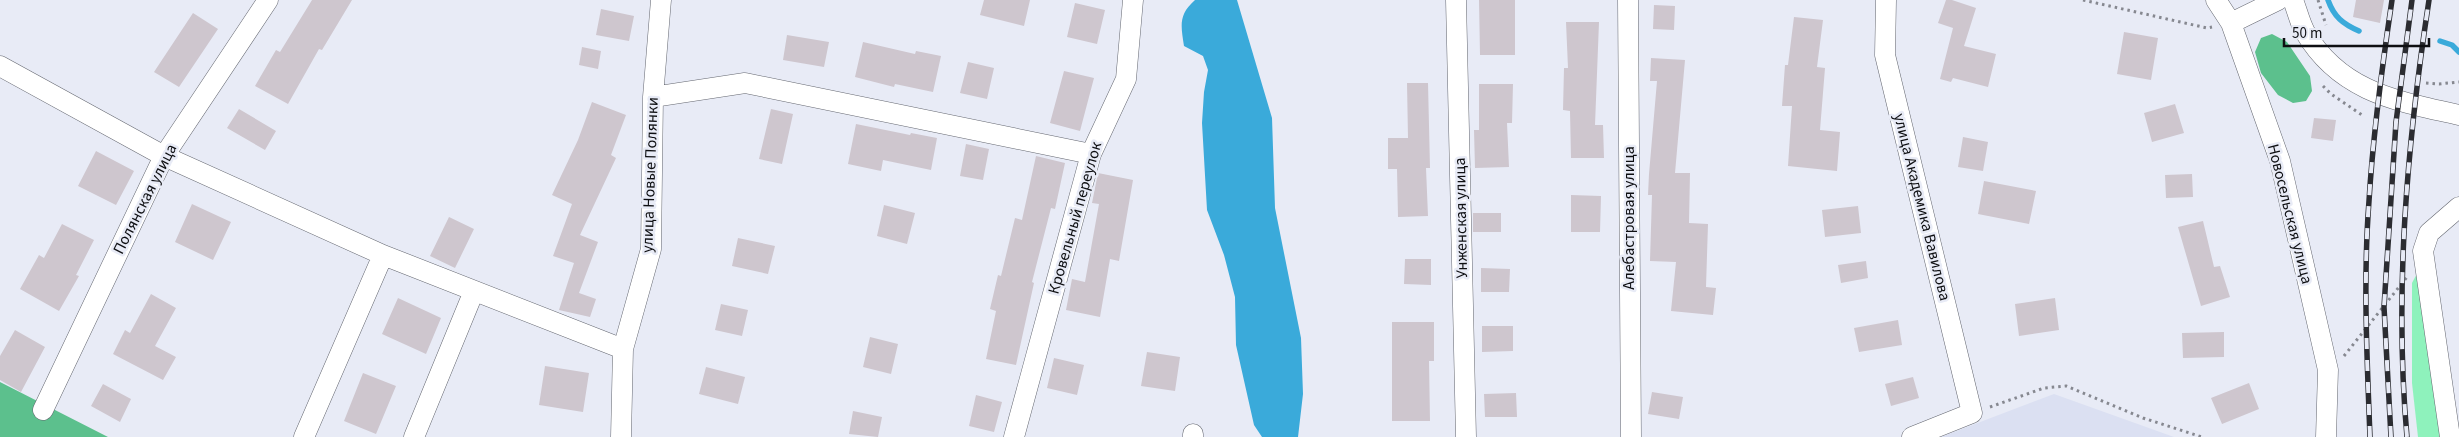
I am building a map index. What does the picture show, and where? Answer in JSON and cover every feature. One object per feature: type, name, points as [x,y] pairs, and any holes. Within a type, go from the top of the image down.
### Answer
[{"type":"street","name":"Полянская улица","points":[[44,410],[164,156],[268,0]]},
{"type":"street","name":"улица Новые Полянки","points":[[621,437],[623,348],[650,249],[653,97],[661,0]]},
{"type":"street","name":"Кровельный переулок","points":[[1014,437],[1091,154],[1126,79],[1133,0]]},
{"type":"street","name":"Унженская улица","points":[[1456,0],[1466,437]]},
{"type":"street","name":"Алебастровая улица","points":[[1628,0],[1631,437]]},
{"type":"street","name":"улица Академика Вавилова","points":[[1886,0],[1885,55],[1972,413]]},
{"type":"street","name":"Новосельская улица","points":[[2216,0],[2231,23],[2280,162],[2328,370],[2326,437]]},
{"type":"street","points":[[2231,23],[2278,0]]},
{"type":"street","points":[[2292,0],[2305,32],[2329,64],[2352,82],[2379,96],[2459,115]]},
{"type":"street","points":[[0,66],[164,156],[383,255],[623,348]]},
{"type":"street","points":[[653,97],[745,83],[1091,154]]},
{"type":"street","points":[[2450,437],[2423,251],[2429,233],[2459,207]]},
{"type":"street","points":[[304,437],[383,255]]},
{"type":"street","points":[[414,437],[474,291]]},
{"type":"street","points":[[1912,437],[1972,413]]},
{"type":"path","points":[[2083,0],[2207,28],[2231,23]]},
{"type":"path","points":[[2318,0],[2330,34]]},
{"type":"path","points":[[2426,83],[2459,82]]},
{"type":"path","points":[[2328,370],[2347,353],[2366,331],[2403,284],[2423,251]]},
{"type":"path","points":[[1972,413],[2044,388],[2066,386],[2143,418],[2202,437]]},
{"type":"shaded area","points":[[2054,394],[2174,437],[1941,437]]},
{"type":"green space","points":[[2272,34],[2287,42],[2310,76],[2312,91],[2306,101],[2293,103],[2278,95],[2261,73],[2255,52],[2261,38]]},
{"type":"green space","points":[[2421,266],[2442,437],[2418,437],[2412,383],[2412,283]]},
{"type":"green space","points":[[0,382],[108,437],[0,437]]},
{"type":"water","points":[[1195,0],[1237,0],[1272,118],[1275,208],[1301,338],[1303,394],[1298,437],[1262,437],[1254,425],[1236,345],[1235,297],[1224,255],[1207,210],[1202,123],[1208,70],[1203,56],[1184,46],[1183,39],[1183,16]]},
{"type":"building","points":[[312,0],[352,0],[322,50],[319,49],[288,104],[255,86],[276,50],[280,52]]},
{"type":"building","points":[[984,0],[1030,0],[1024,26],[980,15]]},
{"type":"building","points":[[1479,0],[1515,0],[1515,55],[1480,55]]},
{"type":"building","points":[[1946,0],[1952,0],[1976,8],[1964,46],[1996,54],[1988,87],[1953,78],[1951,82],[1940,79],[1953,28],[1938,23]]},
{"type":"building","points":[[2356,0],[2384,0],[2380,23],[2353,17]]},
{"type":"building","points":[[1075,3],[1105,10],[1097,44],[1067,37]]},
{"type":"building","points":[[1654,5],[1675,6],[1674,30],[1653,29]]},
{"type":"building","points":[[601,9],[634,16],[629,41],[596,35]]},
{"type":"building","points":[[193,13],[218,29],[179,87],[154,72]]},
{"type":"building","points":[[1794,17],[1823,20],[1817,67],[1825,68],[1820,130],[1840,132],[1837,171],[1788,166],[1792,106],[1782,106],[1785,65],[1788,65]]},
{"type":"building","points":[[1566,22],[1599,22],[1595,125],[1603,125],[1604,158],[1571,158],[1570,111],[1563,110],[1564,68],[1568,68]]},
{"type":"building","points":[[2124,32],[2158,38],[2151,80],[2117,74]]},
{"type":"building","points":[[787,35],[829,42],[824,67],[783,60]]},
{"type":"building","points":[[863,42],[915,54],[916,51],[941,56],[933,92],[895,84],[894,87],[855,77]]},
{"type":"building","points":[[582,47],[601,51],[598,69],[579,65]]},
{"type":"building","points":[[1651,58],[1685,60],[1675,173],[1690,173],[1689,223],[1708,224],[1706,287],[1716,288],[1713,315],[1671,311],[1676,262],[1650,261],[1652,195],[1648,195],[1657,81],[1650,81]]},
{"type":"building","points":[[968,62],[994,68],[987,99],[960,93]]},
{"type":"building","points":[[1064,71],[1094,78],[1080,131],[1050,123]]},
{"type":"building","points":[[1407,83],[1428,83],[1430,168],[1426,168],[1428,216],[1398,217],[1397,169],[1388,169],[1388,138],[1408,138]]},
{"type":"building","points":[[1479,84],[1513,84],[1512,123],[1507,123],[1509,167],[1475,168],[1474,130],[1479,130]]},
{"type":"building","points":[[592,102],[626,115],[611,155],[616,158],[580,235],[598,242],[579,293],[596,299],[590,317],[559,310],[574,263],[553,256],[572,204],[552,195],[578,140]]},
{"type":"building","points":[[2175,104],[2184,133],[2152,142],[2144,113]]},
{"type":"building","points":[[239,109],[276,131],[265,150],[227,128]]},
{"type":"building","points":[[771,109],[793,114],[782,164],[759,159]]},
{"type":"building","points":[[2314,118],[2336,120],[2333,141],[2311,138]]},
{"type":"building","points":[[856,124],[910,135],[911,133],[937,138],[931,170],[883,160],[881,171],[848,164]]},
{"type":"building","points":[[1963,137],[1988,142],[1983,171],[1958,167]]},
{"type":"building","points":[[966,144],[989,149],[983,180],[960,176]]},
{"type":"building","points":[[96,151],[134,171],[116,205],[78,186]]},
{"type":"building","points":[[1036,156],[1065,163],[1055,209],[1051,208],[1032,282],[1034,283],[1016,365],[986,359],[996,311],[990,309],[998,275],[1001,276],[1015,218],[1022,220]]},
{"type":"building","points":[[1098,173],[1133,180],[1119,261],[1110,259],[1100,317],[1066,310],[1072,279],[1085,282],[1099,204],[1092,203]]},
{"type":"building","points":[[2192,174],[2193,197],[2166,198],[2165,175]]},
{"type":"building","points":[[1984,181],[2036,191],[2029,224],[1978,214]]},
{"type":"building","points":[[1571,195],[1601,196],[1600,232],[1571,232]]},
{"type":"building","points":[[192,204],[231,222],[213,260],[175,242]]},
{"type":"building","points":[[884,205],[915,213],[907,244],[877,236]]},
{"type":"building","points":[[1858,206],[1861,233],[1825,237],[1822,210]]},
{"type":"building","points":[[1473,213],[1501,213],[1501,232],[1473,232]]},
{"type":"building","points":[[449,217],[474,229],[455,268],[430,256]]},
{"type":"building","points":[[2203,221],[2214,267],[2220,266],[2230,297],[2201,306],[2178,227]]},
{"type":"building","points":[[62,224],[94,240],[76,275],[79,276],[59,311],[20,289],[39,255],[44,258]]},
{"type":"building","points":[[738,238],[775,246],[768,274],[732,266]]},
{"type":"building","points":[[1405,259],[1431,259],[1431,285],[1404,284]]},
{"type":"building","points":[[1866,261],[1868,278],[1841,283],[1838,265]]},
{"type":"building","points":[[1481,268],[1510,269],[1509,292],[1481,292]]},
{"type":"building","points":[[151,294],[176,308],[155,346],[176,357],[163,380],[113,354],[125,330],[130,333]]},
{"type":"building","points":[[398,298],[441,318],[426,354],[382,334]]},
{"type":"building","points":[[2055,298],[2059,330],[2019,336],[2015,304]]},
{"type":"building","points":[[721,304],[748,310],[742,336],[715,330]]},
{"type":"building","points":[[1898,320],[1902,345],[1859,352],[1854,328]]},
{"type":"building","points":[[1392,322],[1434,322],[1434,361],[1429,361],[1430,421],[1392,421]]},
{"type":"building","points":[[1482,326],[1513,326],[1513,351],[1482,352]]},
{"type":"building","points":[[15,330],[45,347],[21,392],[0,380],[0,356]]},
{"type":"building","points":[[2224,332],[2224,357],[2183,358],[2182,333]]},
{"type":"building","points":[[870,337],[898,344],[891,374],[863,367]]},
{"type":"building","points":[[1147,352],[1180,357],[1175,391],[1141,386]]},
{"type":"building","points":[[1054,358],[1084,365],[1077,395],[1047,388]]},
{"type":"building","points":[[545,366],[589,373],[583,412],[539,405]]},
{"type":"building","points":[[706,367],[745,377],[738,404],[699,394]]},
{"type":"building","points":[[363,373],[396,386],[376,434],[344,421]]},
{"type":"building","points":[[1913,377],[1919,398],[1891,406],[1885,384]]},
{"type":"building","points":[[2249,383],[2259,409],[2222,424],[2211,398]]},
{"type":"building","points":[[103,384],[131,399],[120,422],[91,406]]},
{"type":"building","points":[[1652,392],[1683,397],[1679,419],[1648,414]]},
{"type":"building","points":[[1516,393],[1517,417],[1485,417],[1484,394]]},
{"type":"building","points":[[976,395],[1002,402],[994,432],[969,426]]},
{"type":"building","points":[[853,411],[882,417],[878,437],[849,434]]},
{"type":"waterway","points":[[2328,0],[2333,11],[2340,19],[2348,26],[2359,31]]},
{"type":"waterway","points":[[2440,41],[2452,45],[2459,52]]},
{"type":"railway","points":[[2370,437],[2366,319],[2367,230],[2375,125],[2392,0]]},
{"type":"railway","points":[[2391,437],[2384,307],[2396,122],[2412,0]]},
{"type":"railway","points":[[2407,437],[2403,382],[2402,273],[2414,109],[2429,0]]}]
